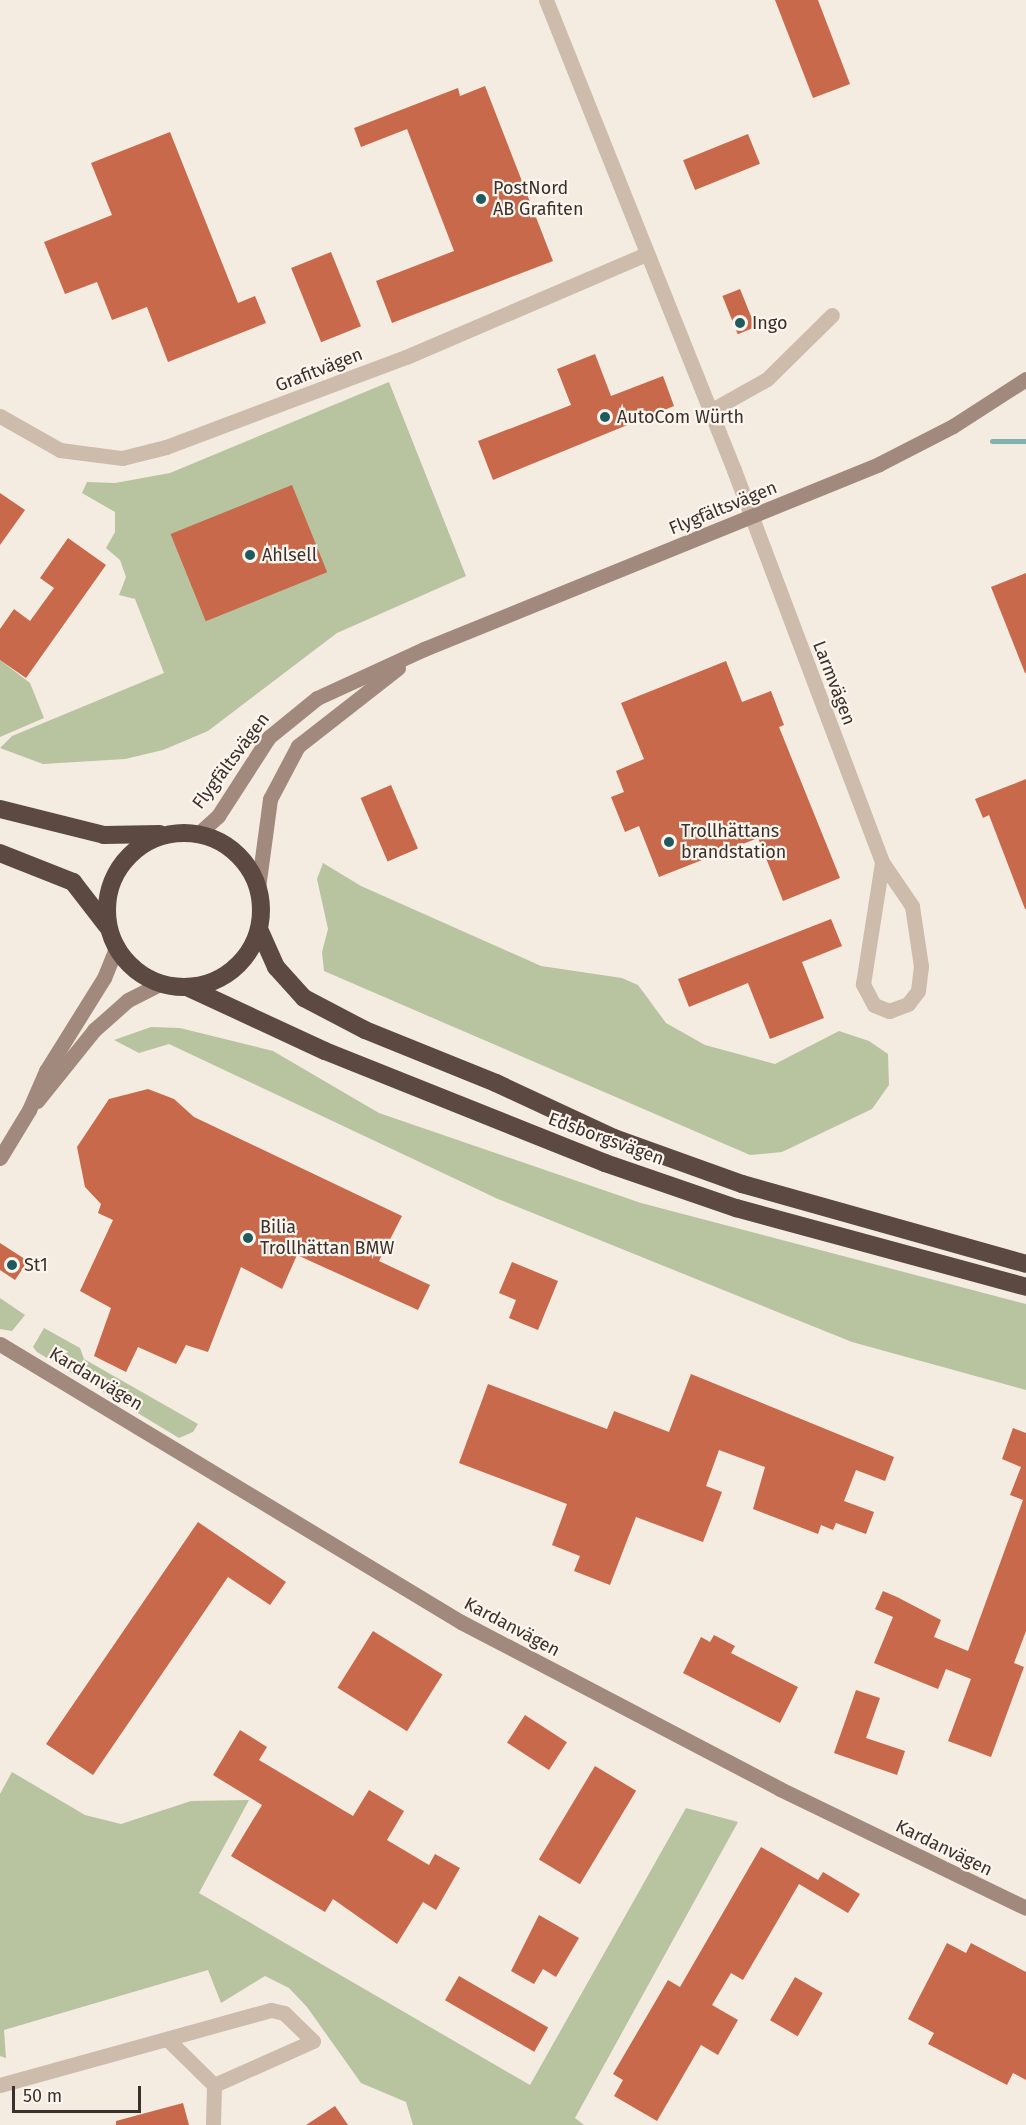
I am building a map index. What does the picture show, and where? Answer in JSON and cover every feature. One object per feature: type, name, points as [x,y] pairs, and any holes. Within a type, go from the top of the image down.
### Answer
[{"type":"highway","points":[[0,809],[104,836],[198,834],[236,852],[258,888],[259,929],[246,956],[232,970],[206,983],[187,987],[161,983],[135,969],[73,882],[0,853]]},
{"type":"highway","points":[[113,938],[107,904],[119,868],[142,846],[171,834]]},
{"type":"highway","name":"Edsborgsvägen","points":[[259,929],[276,967],[304,998],[364,1030],[614,1138],[731,1180],[1026,1264]]},
{"type":"highway","name":"Edsborgsvägen","points":[[187,987],[325,1051],[605,1163],[736,1208],[1026,1287]]},
{"type":"street","points":[[546,0],[752,518]]},
{"type":"street","name":"Grafitvägen","points":[[0,416],[60,450],[122,458],[166,447],[406,357],[646,254]]},
{"type":"street","points":[[710,411],[767,379],[832,315]]},
{"type":"street","name":"Flygfältsvägen","points":[[198,834],[218,816],[269,737],[291,715],[424,649],[752,518],[879,464],[953,426],[1026,379]]},
{"type":"street","name":"Larmvägen","points":[[752,518],[882,862],[912,906],[921,966],[918,991],[908,1004],[889,1011],[874,1005],[863,984],[882,862]]},
{"type":"street","name":"Flygfältsvägen","points":[[258,888],[270,800],[298,746],[424,649]]},
{"type":"street","points":[[29,1110],[46,1071],[104,978],[113,938]]},
{"type":"street","points":[[0,1158],[29,1110],[93,1030],[128,1000],[161,983]]},
{"type":"street","name":"Kardanvägen","points":[[0,1344],[461,1622],[780,1789],[1026,1908]]},
{"type":"street","points":[[0,2085],[271,2010],[284,2013],[313,2042],[214,2085]]},
{"type":"street","points":[[168,2040],[214,2085],[213,2125]]},
{"type":"green space","points":[[389,382],[466,576],[337,633],[208,731],[163,750],[125,759],[43,764],[0,748],[12,736],[164,673],[135,599],[119,595],[126,577],[120,560],[106,548],[115,532],[115,512],[82,493],[87,482],[115,483],[170,473]]},
{"type":"green space","points":[[0,660],[30,683],[44,718],[0,737]]},
{"type":"green space","points":[[323,863],[361,886],[541,966],[622,978],[638,985],[666,1023],[705,1045],[775,1064],[839,1031],[869,1041],[888,1054],[889,1085],[872,1109],[782,1152],[750,1155],[324,971],[322,952],[328,929],[317,879]]},
{"type":"green space","points":[[151,1027],[180,1028],[273,1051],[379,1113],[641,1203],[1026,1304],[1026,1390],[852,1342],[498,1199],[169,1044],[139,1053],[114,1040]]},
{"type":"green space","points":[[0,1298],[25,1315],[12,1331],[0,1329]]},
{"type":"green space","points":[[44,1328],[80,1348],[84,1359],[198,1424],[193,1432],[179,1438],[37,1352],[33,1347]]},
{"type":"green space","points":[[12,1772],[85,1815],[121,1824],[191,1801],[249,1800],[199,1893],[530,2085],[686,1808],[738,1822],[575,2118],[584,2125],[413,2125],[406,2102],[361,2083],[307,2007],[289,1988],[265,1976],[221,2003],[208,1970],[4,2030],[6,2058],[0,2056],[0,1794]]},
{"type":"building","points":[[775,0],[818,0],[850,84],[813,98]]},
{"type":"building","name":"PostNord AB Grafiten","points":[[485,86],[553,261],[392,323],[376,281],[454,251],[407,129],[361,147],[354,128],[458,88],[460,96]]},
{"type":"building","points":[[170,132],[238,303],[255,296],[266,323],[168,362],[147,307],[112,320],[97,282],[65,294],[44,242],[112,215],[91,163]]},
{"type":"building","points":[[748,134],[760,164],[695,190],[683,160]]},
{"type":"building","points":[[331,252],[361,326],[321,342],[291,268]]},
{"type":"building","points":[[740,289],[755,327],[738,334],[722,296]]},
{"type":"building","name":"AutoCom Würth","points":[[595,354],[611,396],[663,376],[674,406],[493,480],[478,441],[571,405],[557,369]]},
{"type":"building","name":"Ahlsell","points":[[292,485],[327,572],[206,621],[171,534]]},
{"type":"building","points":[[0,493],[25,510],[0,545]]},
{"type":"building","points":[[68,538],[106,565],[26,678],[0,660],[0,629],[14,609],[30,621],[54,588],[40,578]]},
{"type":"building","points":[[1026,573],[1026,673],[1025,673],[991,587]]},
{"type":"building","points":[[726,661],[742,702],[771,691],[784,725],[779,727],[840,878],[783,901],[758,838],[659,877],[639,826],[625,832],[611,797],[624,792],[616,771],[644,759],[621,703]]},
{"type":"building","points":[[1026,779],[1025,909],[989,815],[983,818],[975,799]]},
{"type":"building","points":[[391,785],[418,849],[388,861],[361,798]]},
{"type":"building","points":[[831,919],[842,946],[802,962],[824,1018],[770,1039],[748,983],[689,1007],[678,979]]},
{"type":"building","name":"Bilia Trollhättan BMW","points":[[148,1089],[174,1099],[194,1117],[402,1216],[379,1261],[430,1285],[418,1310],[297,1255],[282,1289],[241,1267],[208,1352],[186,1345],[176,1364],[138,1347],[126,1372],[94,1356],[111,1308],[80,1291],[113,1220],[98,1213],[101,1204],[85,1187],[77,1147],[109,1099]]},
{"type":"building","name":"St1","points":[[0,1243],[28,1261],[15,1280],[0,1270]]},
{"type":"building","points":[[512,1262],[558,1281],[538,1330],[509,1318],[516,1300],[499,1293]]},
{"type":"building","points":[[691,1374],[894,1457],[885,1481],[856,1470],[844,1501],[874,1512],[866,1534],[836,1523],[833,1530],[821,1525],[818,1534],[753,1509],[765,1467],[719,1450],[706,1486],[722,1492],[703,1542],[636,1517],[610,1585],[574,1571],[580,1556],[552,1545],[567,1504],[459,1463],[488,1384],[607,1429],[614,1411],[669,1432]]},
{"type":"building","points":[[1013,1428],[1026,1433],[1026,1631],[1014,1663],[1024,1667],[991,1757],[948,1741],[971,1679],[946,1669],[938,1689],[874,1663],[893,1617],[875,1609],[883,1591],[897,1597],[941,1620],[934,1637],[968,1651],[1023,1500],[1010,1495],[1021,1467],[1002,1459]]},
{"type":"building","points":[[198,1522],[286,1582],[270,1605],[228,1577],[93,1775],[46,1744]]},
{"type":"building","points":[[373,1631],[443,1674],[407,1731],[337,1688]]},
{"type":"building","points":[[714,1635],[735,1646],[731,1653],[798,1687],[780,1723],[683,1673],[701,1637],[710,1642]]},
{"type":"building","points":[[856,1690],[880,1698],[866,1738],[905,1751],[897,1775],[834,1753]]},
{"type":"building","points":[[525,1715],[567,1742],[549,1770],[507,1743]]},
{"type":"building","points":[[240,1730],[267,1747],[259,1760],[353,1816],[369,1790],[404,1811],[387,1840],[429,1865],[435,1854],[460,1868],[436,1910],[423,1902],[397,1944],[333,1899],[325,1912],[231,1856],[262,1805],[213,1775]]},
{"type":"building","points":[[595,1766],[636,1791],[580,1884],[539,1859]]},
{"type":"building","points":[[761,1847],[818,1880],[823,1872],[860,1894],[848,1913],[799,1884],[743,1980],[731,1973],[712,2005],[738,2020],[718,2055],[701,2045],[657,2121],[614,2096],[623,2080],[613,2074],[668,1980],[680,1987]]},
{"type":"building","points":[[539,1915],[579,1938],[556,1977],[543,1969],[534,1984],[511,1971]]},
{"type":"building","points":[[947,1943],[966,1953],[971,1943],[1026,1972],[1026,2080],[1013,2073],[1007,2085],[928,2044],[934,2033],[908,2019]]},
{"type":"building","points":[[459,1976],[548,2028],[534,2052],[445,2000]]},
{"type":"building","points":[[795,1977],[823,1993],[798,2036],[770,2020]]},
{"type":"building","points":[[183,2103],[189,2125],[116,2125],[116,2121]]},
{"type":"building","points":[[335,2106],[348,2125],[306,2125]]},
{"type":"waterway","points":[[992,441],[1026,441]]},
{"type":"place","name":"PostNord AB Grafiten","points":[[481,199]]},
{"type":"place","name":"Ingo","points":[[740,323]]},
{"type":"place","name":"AutoCom Würth","points":[[605,417]]},
{"type":"place","name":"Ahlsell","points":[[250,555]]},
{"type":"place","name":"Trollhättans brandstation","points":[[669,842]]},
{"type":"place","name":"Bilia Trollhättan BMW","points":[[248,1238]]},
{"type":"place","name":"St1","points":[[12,1265]]}]
